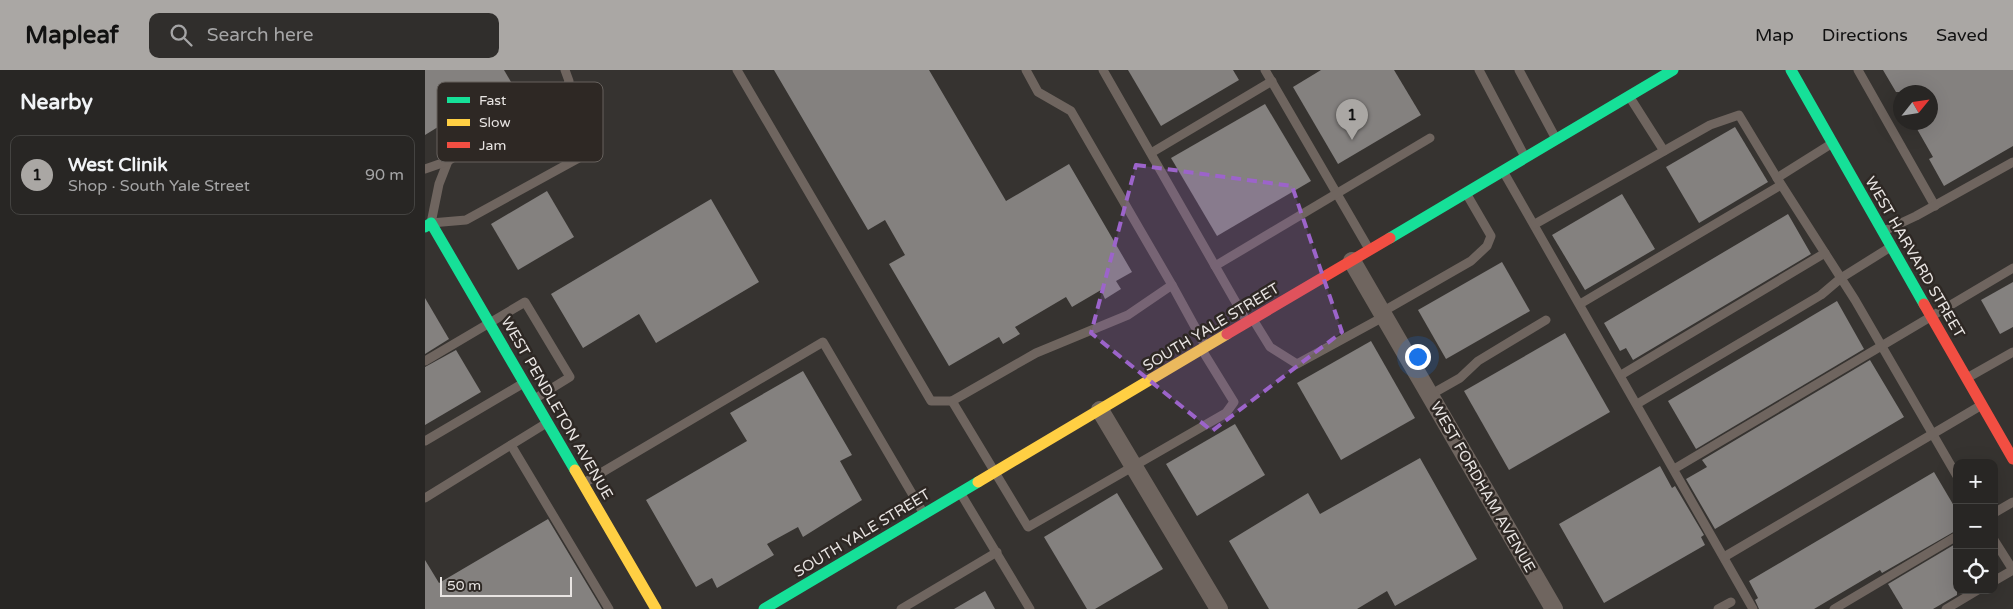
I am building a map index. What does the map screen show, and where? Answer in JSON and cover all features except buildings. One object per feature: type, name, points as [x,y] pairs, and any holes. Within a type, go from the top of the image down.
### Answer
[{"type":"street","name":"SOUTH YALE STREET","points":[[764,609],[1673,70]]},
{"type":"street","name":"WEST HARVARD STREET","points":[[1792,70],[2013,459]]},
{"type":"street","name":"WEST PENDLETON AVENUE","points":[[428,225],[489,323],[656,609]]},
{"type":"street","name":"WEST FORDHAM AVENUE","points":[[1352,261],[1554,609]]},
{"type":"street","points":[[1100,410],[1219,609]]},
{"type":"lane","points":[[565,70],[569,82]]},
{"type":"lane","points":[[737,70],[931,401],[952,401],[1035,353],[1128,314],[1172,285]]},
{"type":"lane","points":[[952,401],[1028,527],[1226,413],[1234,402],[1172,285],[1071,111],[1038,92],[1026,70]]},
{"type":"lane","points":[[1103,70],[1215,266],[1250,321],[1270,347],[1297,364],[1471,261],[1487,246],[1491,236],[1466,193]]},
{"type":"lane","points":[[1265,70],[1370,250]]},
{"type":"lane","points":[[1479,70],[1525,158]]},
{"type":"lane","points":[[1519,70],[1557,139]]},
{"type":"lane","points":[[1649,70],[1655,81]]},
{"type":"lane","points":[[1858,70],[1935,206]]},
{"type":"lane","points":[[1151,153],[1272,82]]},
{"type":"lane","points":[[1629,96],[1665,151]]},
{"type":"lane","points":[[1535,224],[1710,125],[1739,116],[1841,278],[1953,469]]},
{"type":"lane","points":[[1215,266],[1430,138]]},
{"type":"lane","points":[[1580,304],[1779,181],[1833,143]]},
{"type":"lane","points":[[425,169],[445,162]]},
{"type":"lane","points":[[448,162],[439,184],[428,225],[466,220],[572,162]]},
{"type":"lane","points":[[1883,231],[1935,206],[2013,162]]},
{"type":"lane","points":[[1503,171],[1535,224],[1753,609]]},
{"type":"lane","points":[[1637,404],[1821,295],[1841,278],[1892,246]]},
{"type":"lane","points":[[1621,375],[1825,253]]},
{"type":"lane","points":[[1674,469],[2013,268]]},
{"type":"lane","points":[[425,361],[525,302],[570,377],[534,399]]},
{"type":"lane","points":[[1430,395],[1460,378],[1478,361],[1546,320]]},
{"type":"lane","points":[[583,484],[823,342],[924,514]]},
{"type":"lane","points":[[1967,378],[2013,352]]},
{"type":"lane","points":[[425,441],[524,382]]},
{"type":"lane","points":[[1724,557],[1982,404]]},
{"type":"lane","points":[[425,498],[547,422]]},
{"type":"lane","points":[[511,445],[609,609]]},
{"type":"lane","points":[[960,492],[1030,609]]},
{"type":"lane","points":[[1998,511],[2013,502]]},
{"type":"lane","points":[[1834,609],[1953,538]]},
{"type":"lane","points":[[1998,546],[2013,570],[1998,579]]},
{"type":"lane","points":[[901,609],[997,552]]},
{"type":"lane","points":[[1946,609],[1971,594]]},
{"type":"lane","points":[[1718,609],[1731,602]]},
{"type":"highlighted area","points":[[1136,165],[1292,186],[1342,332],[1212,431],[1091,333]]},
{"type":"traffic: fast","points":[[1390,238],[1673,70]]},
{"type":"traffic: fast","points":[[1791,70],[1924,304]]},
{"type":"traffic: fast","points":[[425,227],[431,223],[575,470]]},
{"type":"traffic: fast","points":[[764,609],[978,482]]},
{"type":"traffic: slow","points":[[978,482],[1227,334]]},
{"type":"traffic: slow","points":[[575,470],[656,609]]},
{"type":"traffic: jam","points":[[1227,334],[1390,238]]},
{"type":"traffic: jam","points":[[1924,304],[2013,459]]},
{"type":"place","name":"West Clinik","points":[[1352,140]]}]
